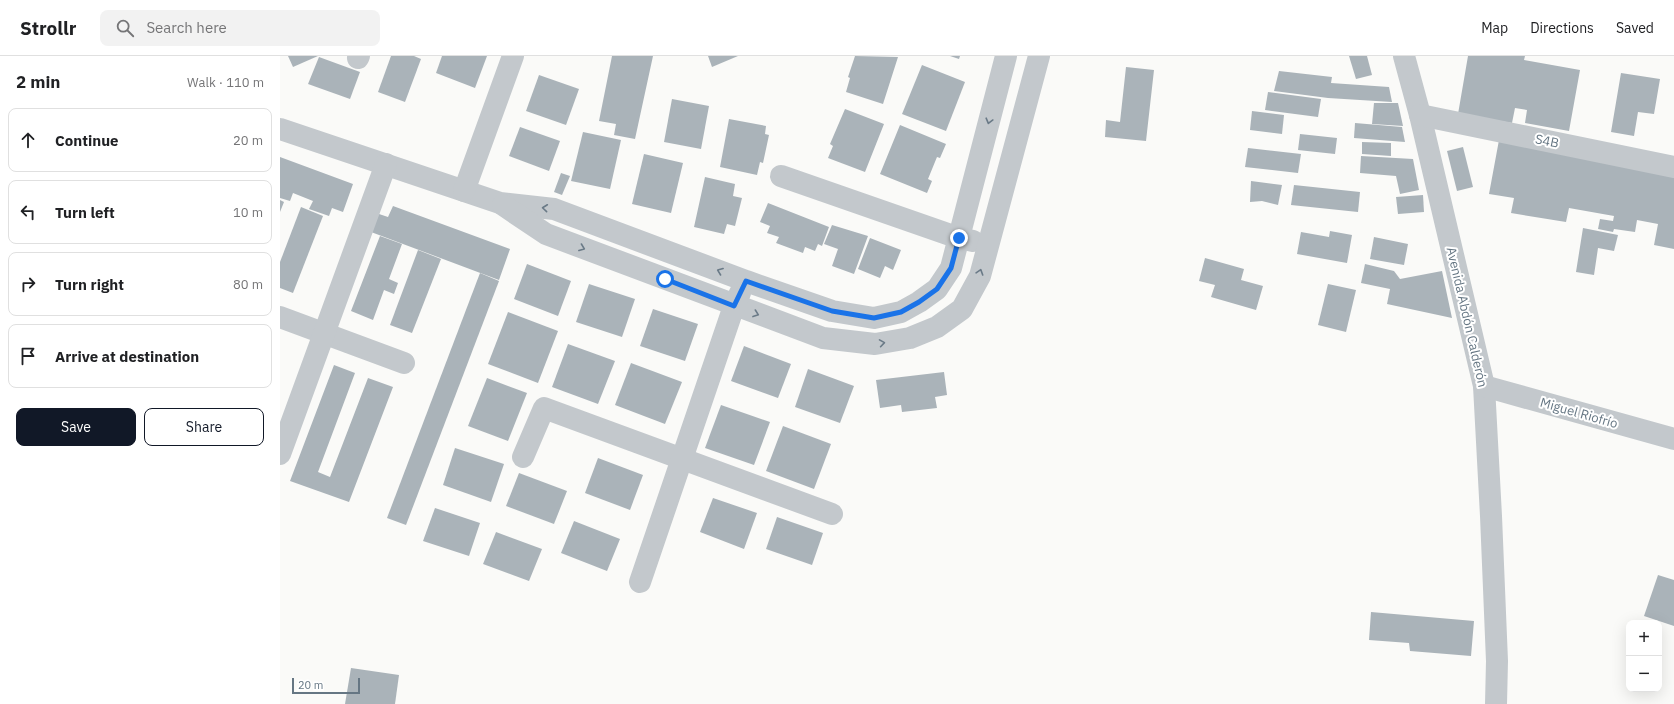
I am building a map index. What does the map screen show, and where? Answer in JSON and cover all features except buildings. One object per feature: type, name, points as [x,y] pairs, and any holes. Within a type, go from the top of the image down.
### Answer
[{"type":"street","points":[[464,191],[513,56]]},
{"type":"street","points":[[280,129],[500,203],[554,209],[746,281],[832,311],[874,318],[901,312],[919,302],[937,289],[951,268],[1006,56]]},
{"type":"street","points":[[500,203],[546,234],[734,306],[823,338],[875,344],[910,338],[937,327],[962,309],[980,276],[1039,56]]},
{"type":"street","name":"Avenida Abdón Calderón","points":[[1404,56],[1420,115],[1484,386],[1497,662],[1496,704]]},
{"type":"street","points":[[997,91],[1028,97]]},
{"type":"street","name":"S4B","points":[[1420,115],[1674,168]]},
{"type":"street","points":[[280,454],[386,164]]},
{"type":"street","points":[[781,176],[959,238],[988,245]]},
{"type":"street","points":[[665,279],[676,255]]},
{"type":"street","points":[[640,582],[734,306],[746,281]]},
{"type":"street","points":[[280,317],[404,363]]},
{"type":"street","name":"Miguel Riofrío","points":[[1484,386],[1674,439]]},
{"type":"street","points":[[524,457],[544,408],[832,514]]},
{"type":"route","points":[[665,279],[734,306],[746,281],[832,311],[874,318],[901,312],[919,302],[937,289],[951,268],[959,238]]}]
